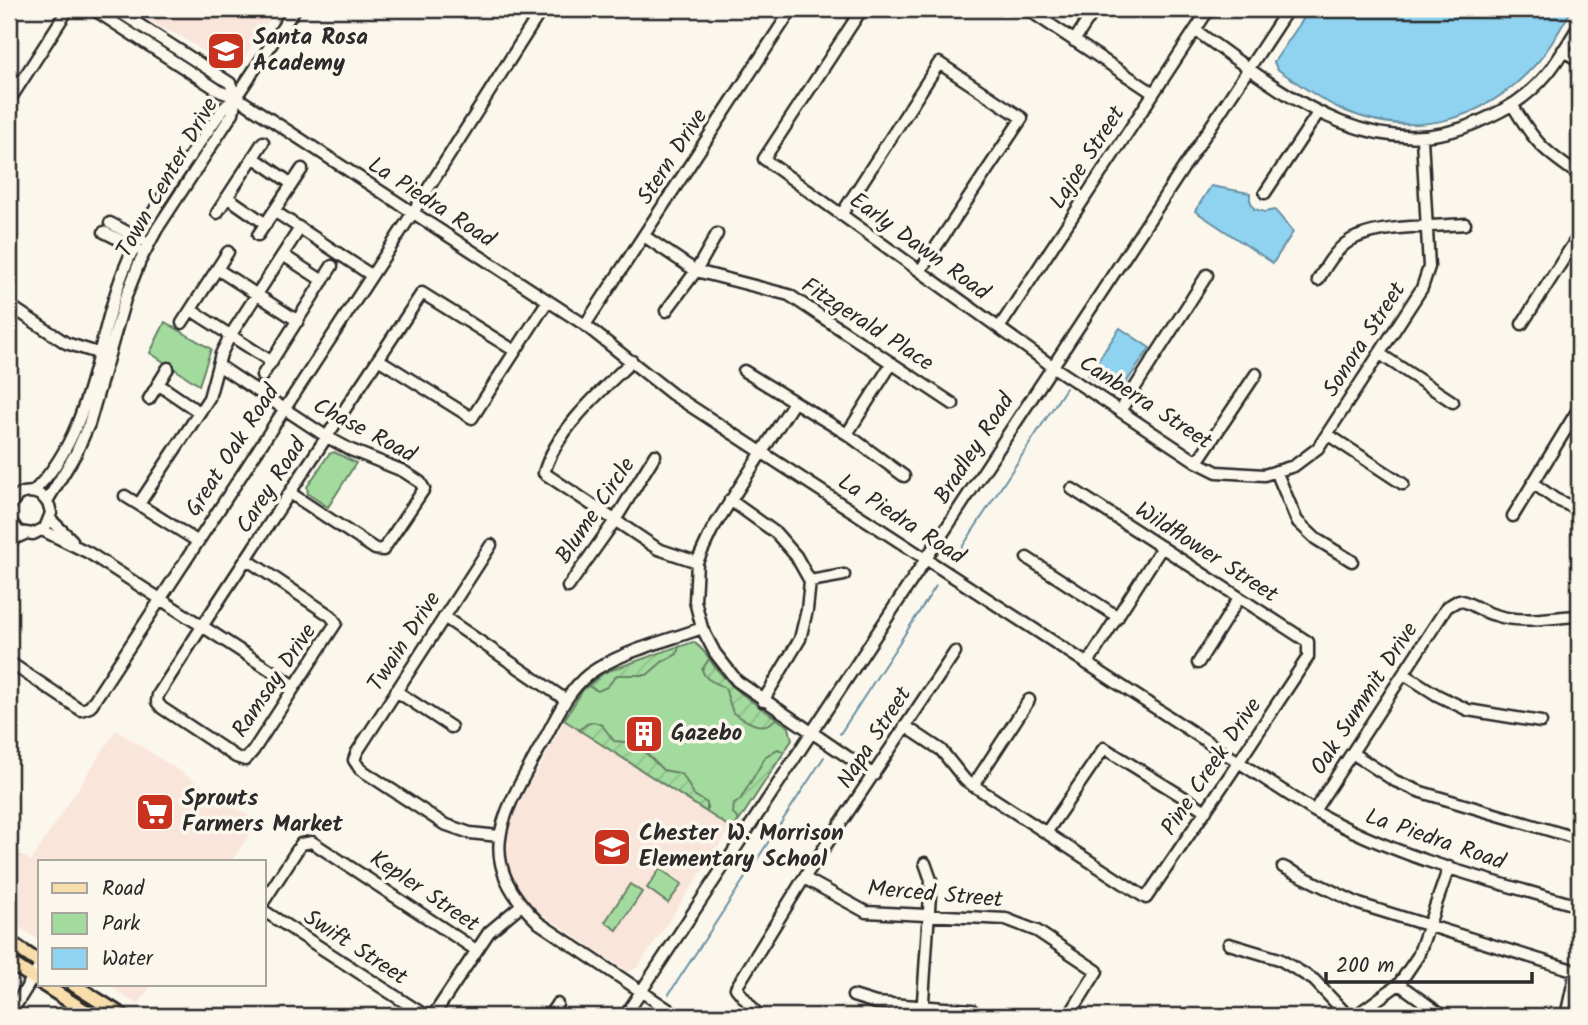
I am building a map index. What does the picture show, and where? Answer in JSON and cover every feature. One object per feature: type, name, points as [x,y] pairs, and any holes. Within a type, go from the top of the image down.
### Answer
[{"type":"main road","points":[[9,942],[38,973]]},
{"type":"main road","points":[[9,961],[38,974]]},
{"type":"main road","points":[[54,986],[93,1016]]},
{"type":"main road","points":[[76,986],[123,1016]]},
{"type":"street","name":"La Piedra Road","points":[[93,9],[221,92],[236,97],[585,325],[673,394],[1314,811],[1371,841],[1579,906]]},
{"type":"street","name":"La Piedra Road","points":[[115,9],[230,83],[236,97]]},
{"type":"street","points":[[236,97],[295,9]]},
{"type":"street","name":"Great Oak Road","points":[[9,663],[73,706],[86,710],[412,214],[542,9]]},
{"type":"street","name":"Stern Drive","points":[[585,325],[792,9]]},
{"type":"street","name":"Early Dawn Road","points":[[862,9],[764,159],[1052,366]]},
{"type":"street","points":[[1027,9],[1153,93]]},
{"type":"street","points":[[1074,41],[1095,9]]},
{"type":"street","name":"Lajoe Street","points":[[999,328],[1209,9]]},
{"type":"street","name":"Bradley Road","points":[[625,1016],[1289,9]]},
{"type":"street","points":[[9,102],[65,14]]},
{"type":"street","points":[[1195,30],[1249,69],[1318,113],[1346,125],[1380,134],[1422,138],[1466,127],[1513,106],[1547,74],[1579,26]]},
{"type":"street","points":[[1563,50],[1579,61]]},
{"type":"street","points":[[841,215],[939,63],[1021,118],[920,271]]},
{"type":"street","name":"Town Center Drive","points":[[47,501],[76,453],[89,424],[115,292],[137,242],[223,109],[236,97]]},
{"type":"street","name":"Town Center Drive","points":[[33,492],[48,478],[76,424],[147,248],[233,113],[236,97]]},
{"type":"street","points":[[1513,106],[1531,136],[1547,153],[1579,175]]},
{"type":"street","points":[[1265,193],[1318,113]]},
{"type":"street","name":"Sonora Street","points":[[1327,434],[1422,288],[1429,267],[1422,138]]},
{"type":"street","points":[[217,213],[263,142]]},
{"type":"street","points":[[253,157],[292,184]]},
{"type":"street","points":[[258,236],[302,169]]},
{"type":"street","points":[[227,197],[266,224]]},
{"type":"street","points":[[274,211],[371,275]]},
{"type":"street","points":[[1318,280],[1330,258],[1355,237],[1380,230],[1465,224]]},
{"type":"street","points":[[107,228],[147,248]]},
{"type":"street","points":[[139,504],[209,398],[230,335],[300,229]]},
{"type":"street","points":[[666,311],[696,271],[717,234]]},
{"type":"street","points":[[1522,324],[1579,235]]},
{"type":"street","name":"Fitzgerald Place","points":[[644,236],[696,271],[789,295],[953,404]]},
{"type":"street","points":[[182,323],[228,252]]},
{"type":"street","points":[[283,255],[323,281]]},
{"type":"street","points":[[262,376],[332,266]]},
{"type":"street","points":[[217,269],[298,321]]},
{"type":"street","points":[[1120,411],[1207,275]]},
{"type":"street","name":"Carey Road","points":[[245,760],[236,757],[157,702],[158,695],[202,625],[422,293],[515,351]]},
{"type":"street","points":[[378,359],[472,418],[547,302]]},
{"type":"street","points":[[9,305],[66,343],[104,355]]},
{"type":"street","points":[[191,310],[272,362]]},
{"type":"street","points":[[1380,354],[1453,402]]},
{"type":"street","points":[[632,361],[589,403],[571,425],[544,473],[658,549],[697,562]]},
{"type":"street","points":[[847,434],[892,363]]},
{"type":"street","name":"Chase Road","points":[[218,365],[327,437],[403,471],[420,482],[424,489],[383,550],[375,548],[290,493]]},
{"type":"street","name":"Canberra Street","points":[[1052,366],[1197,462],[1217,472],[1264,475],[1294,466],[1318,448],[1327,434]]},
{"type":"street","points":[[149,399],[168,369]]},
{"type":"street","points":[[744,371],[847,434],[904,476]]},
{"type":"street","points":[[1197,462],[1256,374]]},
{"type":"street","points":[[158,384],[200,412]]},
{"type":"street","points":[[794,402],[712,530],[697,562],[695,601],[702,628],[715,653],[737,681],[874,775]]},
{"type":"street","points":[[1513,516],[1579,408]]},
{"type":"street","points":[[1327,434],[1403,484]]},
{"type":"street","name":"Blume Circle","points":[[568,587],[614,522],[656,455]]},
{"type":"street","points":[[1276,471],[1297,521],[1316,538],[1352,561]]},
{"type":"street","points":[[1533,483],[1555,499],[1579,510]]},
{"type":"street","name":"Wildflower Street","points":[[1072,489],[1308,642],[1308,657]]},
{"type":"street","points":[[9,507],[12,495],[33,492],[47,501],[50,510],[50,519],[42,530],[9,541]]},
{"type":"street","points":[[125,496],[197,541]]},
{"type":"street","points":[[730,500],[776,533],[796,556],[810,580],[800,639],[763,701]]},
{"type":"street","points":[[9,519],[14,528],[25,534]]},
{"type":"street","points":[[50,519],[89,553]]},
{"type":"street","points":[[42,530],[89,553],[295,686]]},
{"type":"street","name":"Twain Drive","points":[[491,545],[354,760],[360,769],[444,824],[470,833],[499,836]]},
{"type":"street","points":[[1087,664],[1162,547]]},
{"type":"street","points":[[1027,558],[1118,617]]},
{"type":"street","name":"Ramsay Drive","points":[[245,760],[336,623],[331,616],[246,559]]},
{"type":"street","points":[[810,580],[844,575]]},
{"type":"street","points":[[1198,663],[1239,597]]},
{"type":"street","name":"Oak Summit Drive","points":[[1314,811],[1447,607],[1459,600],[1493,615],[1514,620],[1579,616]]},
{"type":"street","points":[[444,617],[566,700]]},
{"type":"street","points":[[678,1016],[539,923],[520,906],[509,890],[504,876],[499,858],[499,836],[508,806],[566,700],[587,675],[612,661],[702,628]]},
{"type":"street","name":"Napa Street","points":[[759,1016],[736,988],[804,878],[955,652]]},
{"type":"street","name":"Pine Creek Drive","points":[[1046,833],[1146,898],[1308,657]]},
{"type":"street","points":[[1404,674],[1437,695],[1468,710],[1541,722]]},
{"type":"street","points":[[396,691],[451,727]]},
{"type":"street","points":[[973,786],[1030,700]]},
{"type":"street","points":[[905,726],[941,750],[964,780],[1046,833],[1104,748],[1206,811]]},
{"type":"street","points":[[1352,753],[1395,781],[1421,792],[1579,839]]},
{"type":"street","name":"Kepler Street","points":[[266,898],[301,844],[312,842],[476,950]]},
{"type":"street","points":[[922,1011],[930,880],[926,863]]},
{"type":"street","points":[[1283,867],[1359,904],[1576,971],[1566,1016]]},
{"type":"street","points":[[1355,1016],[1399,984],[1418,956],[1449,867]]},
{"type":"street","name":"Merced Street","points":[[804,878],[866,912],[1006,919],[1037,931],[1097,971],[1069,1016]]},
{"type":"street","points":[[433,1016],[489,932],[520,906]]},
{"type":"street","name":"Swift Street","points":[[266,912],[426,1016]]},
{"type":"street","points":[[1229,944],[1279,959],[1314,980],[1348,1016]]},
{"type":"street","points":[[9,1016],[38,978]]},
{"type":"street","points":[[1399,984],[1443,1016]]},
{"type":"street","points":[[853,996],[922,1011],[972,1010]]},
{"type":"street","points":[[549,1016],[557,1004]]},
{"type":"shaded area","name":"Santa Rosa Academy","points":[[133,9],[276,9],[239,66],[229,68]]},
{"type":"shaded area","name":"Chester W. Morrison Elementary School","points":[[564,720],[731,828],[638,967],[628,972],[529,905],[511,877],[505,861],[505,833],[513,809],[542,764]]},
{"type":"shaded area","points":[[116,730],[258,822],[232,860],[38,860],[38,940],[9,920],[9,847],[31,861]]},
{"type":"shaded area","points":[[110,986],[151,986],[138,1005]]},
{"type":"green space","points":[[165,322],[211,349],[199,385],[150,353]]},
{"type":"green space","points":[[334,452],[356,463],[328,507],[308,494],[307,487],[329,454]]},
{"type":"green space","points":[[693,642],[703,650],[733,688],[789,727],[792,740],[733,829],[564,720],[583,690],[603,673]]},
{"type":"green space","points":[[679,646],[677,654],[647,675],[617,675],[607,687],[598,691],[588,686],[603,673]]},
{"type":"green space","points":[[709,659],[723,677],[740,692],[776,718],[761,726],[733,713],[725,688],[708,679],[702,670]]},
{"type":"green space","points":[[594,722],[602,725],[614,741],[636,743],[663,770],[679,773],[694,795],[707,803],[707,812],[579,730]]},
{"type":"green space","points":[[778,749],[784,752],[739,821],[733,813],[734,804],[740,800],[766,756]]},
{"type":"green space","points":[[660,869],[682,884],[668,903],[647,888]]},
{"type":"green space","points":[[630,884],[642,892],[617,930],[605,922]]},
{"type":"water","points":[[1310,9],[1572,10],[1541,58],[1516,84],[1471,112],[1421,124],[1368,119],[1341,109],[1316,96],[1277,69],[1274,62]]},
{"type":"water","points":[[1211,186],[1250,193],[1254,209],[1265,212],[1275,210],[1293,232],[1273,263],[1195,211]]},
{"type":"water","points":[[1120,328],[1150,348],[1121,390],[1115,393],[1088,375]]},
{"type":"waterway","points":[[955,558],[1066,388]]},
{"type":"waterway","points":[[840,734],[936,586]]},
{"type":"waterway","points":[[669,994],[824,757]]},
{"type":"place","name":"Santa Rosa Academy","points":[[226,51]]},
{"type":"place","name":"Gazebo","points":[[644,734]]},
{"type":"place","name":"Sprouts Farmers Market","points":[[155,812]]},
{"type":"place","name":"Chester W. Morrison Elementary School","points":[[612,847]]}]
